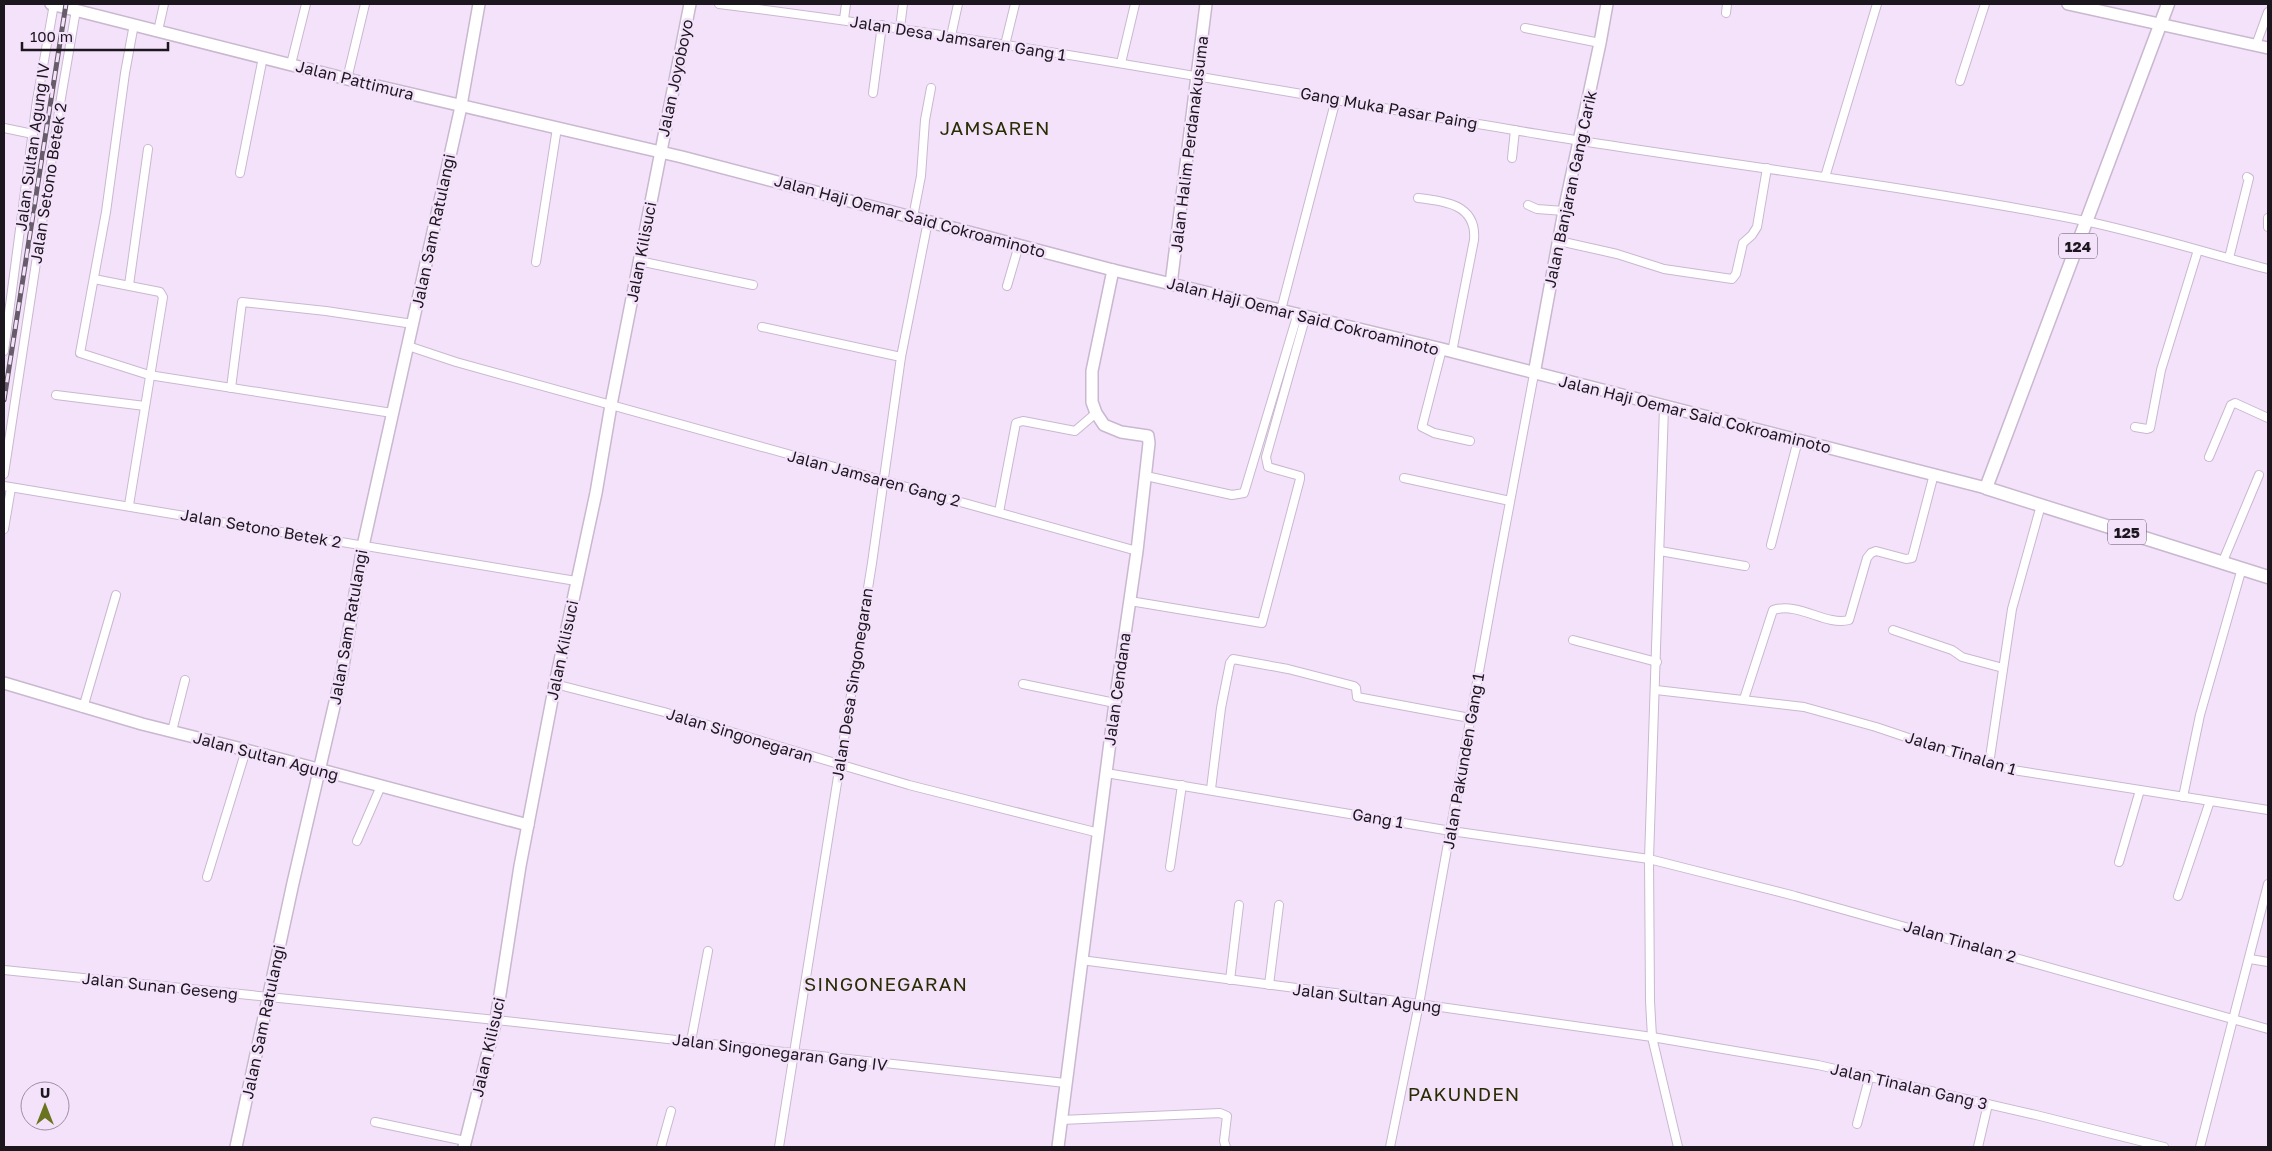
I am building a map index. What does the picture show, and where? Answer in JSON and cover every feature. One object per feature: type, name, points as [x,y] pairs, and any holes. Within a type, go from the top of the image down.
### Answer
[{"type":"main road","name":"124","points":[[1986,488],[2088,222],[2168,4]]},
{"type":"main road","name":"125","points":[[1986,488],[2268,577]]},
{"type":"street","name":"Jalan Pattimura","points":[[53,4],[347,79],[660,152]]},
{"type":"street","name":"Jalan Sultan Agung IV","points":[[4,351],[7,292],[53,4]]},
{"type":"street","points":[[158,31],[164,4]]},
{"type":"street","points":[[291,64],[306,4]]},
{"type":"street","points":[[347,79],[365,4]]},
{"type":"street","name":"Jalan Sam Ratulangi","points":[[236,1147],[342,672],[363,546],[461,106],[479,4]]},
{"type":"street","name":"Jalan Joyoboyo","points":[[660,152],[690,4]]},
{"type":"street","name":"Jalan Desa Jamsaren Gang 1","points":[[719,4],[882,25],[1198,75]]},
{"type":"street","points":[[797,14],[798,4]]},
{"type":"street","points":[[844,20],[846,4]]},
{"type":"street","points":[[900,28],[903,4]]},
{"type":"street","points":[[951,36],[958,4]]},
{"type":"street","points":[[1005,45],[1015,4]]},
{"type":"street","points":[[1121,63],[1135,4]]},
{"type":"street","name":"Jalan Halim Perdanakusuma","points":[[1171,284],[1206,4]]},
{"type":"street","name":"Jalan Banjaran Gang Carik","points":[[1534,374],[1564,211],[1607,4]]},
{"type":"street","points":[[1726,13],[1727,4]]},
{"type":"street","points":[[1825,177],[1877,4]]},
{"type":"street","points":[[1960,81],[1985,4]]},
{"type":"street","points":[[2068,4],[2268,48]]},
{"type":"street","name":"Jalan Setono Betek 2","points":[[4,474],[76,10]]},
{"type":"street","points":[[2256,46],[2268,12]]},
{"type":"street","points":[[134,24],[125,73],[106,212],[80,353],[149,375],[392,413]]},
{"type":"street","points":[[873,93],[882,25]]},
{"type":"street","points":[[1525,28],[1600,43]]},
{"type":"street","points":[[240,173],[263,57]]},
{"type":"street","name":"Gang Muka Pasar Paing","points":[[1198,75],[1515,130],[1825,177],[2088,222],[2268,266]]},
{"type":"street","points":[[913,217],[922,176],[925,120],[931,88]]},
{"type":"street","points":[[1281,310],[1336,99]]},
{"type":"street","points":[[4,128],[33,134]]},
{"type":"street","points":[[536,262],[557,128]]},
{"type":"street","points":[[1512,158],[1515,130]]},
{"type":"street","points":[[129,286],[148,149]]},
{"type":"street","name":"Jalan Haji Oemar Said Cokroaminoto","points":[[660,152],[1114,270],[1302,314],[1986,488]]},
{"type":"street","name":"Jalan Kilisuci","points":[[464,1144],[496,1020],[528,825],[576,581],[596,493],[660,152]]},
{"type":"street","points":[[1559,241],[1617,254],[1664,270],[1732,279],[1736,274],[1743,243],[1752,236],[1757,227],[1767,168]]},
{"type":"street","points":[[2229,258],[2248,182],[2247,177]]},
{"type":"street","points":[[1418,198],[1452,204],[1467,214],[1475,225],[1474,240],[1447,351],[1422,427],[1434,433],[1470,441]]},
{"type":"street","points":[[1528,205],[1537,209],[1564,211]]},
{"type":"street","points":[[2268,218],[2268,227]]},
{"type":"street","name":"Jalan Desa Singonegaran","points":[[780,1147],[838,764],[884,481],[901,358],[928,221]]},
{"type":"street","points":[[1007,286],[1018,245]]},
{"type":"street","points":[[2135,427],[2147,430],[2150,428],[2161,370],[2198,250]]},
{"type":"street","points":[[639,261],[753,285]]},
{"type":"street","points":[[999,512],[1016,423],[1023,421],[1076,431],[1096,414],[1092,402],[1090,380],[1114,270]]},
{"type":"street","points":[[94,279],[160,292],[162,297],[129,505]]},
{"type":"street","points":[[231,388],[242,302],[326,311],[413,324]]},
{"type":"street","points":[[1146,476],[1232,495],[1244,493],[1302,314]]},
{"type":"street","points":[[1130,601],[1262,623],[1300,478],[1298,474],[1268,467],[1266,457],[1302,314]]},
{"type":"street","points":[[762,327],[901,358]]},
{"type":"street","name":"Jalan Jamsaren Gang 2","points":[[408,346],[456,362],[1137,551]]},
{"type":"street","name":"Jalan Pakunden Gang 1","points":[[1390,1147],[1419,1004],[1534,374]]},
{"type":"street","points":[[56,395],[145,406]]},
{"type":"street","points":[[2210,457],[2231,405],[2235,404],[2268,418]]},
{"type":"street","points":[[1664,407],[1650,859],[1652,1038],[1678,1147]]},
{"type":"street","name":"Jalan Cendana","points":[[1058,1147],[1115,702],[1137,551],[1149,438],[1145,435],[1104,425],[1096,414]]},
{"type":"street","points":[[1771,545],[1798,440]]},
{"type":"street","points":[[1744,699],[1773,610],[1794,608],[1837,620],[1849,620],[1867,558],[1871,553],[1876,552],[1906,559],[1912,558],[1934,474]]},
{"type":"street","points":[[2223,562],[2259,475]]},
{"type":"street","points":[[1404,478],[1510,501]]},
{"type":"street","points":[[4,529],[7,487]]},
{"type":"street","name":"Jalan Setono Betek 2","points":[[7,487],[129,505],[576,581]]},
{"type":"street","points":[[1989,764],[2012,609],[2041,505]]},
{"type":"street","points":[[1660,551],[1745,566]]},
{"type":"street","points":[[2183,797],[2200,715],[2242,568]]},
{"type":"street","points":[[83,708],[116,595]]},
{"type":"street","points":[[1894,630],[1952,650],[1962,657],[2003,668]]},
{"type":"street","points":[[1573,640],[1657,662]]},
{"type":"street","points":[[1211,789],[1222,708],[1230,663],[1233,659],[1288,669],[1354,686],[1358,697],[1470,718]]},
{"type":"street","points":[[172,731],[185,680]]},
{"type":"street","name":"Jalan Sultan Agung","points":[[4,683],[83,708],[528,825]]},
{"type":"street","name":"Jalan Singonegaran","points":[[555,684],[675,715],[838,764],[1099,833]]},
{"type":"street","points":[[1023,684],[1115,702]]},
{"type":"street","name":"Jalan Tinalan 1","points":[[1656,690],[1804,707],[1841,716],[1989,764],[2030,773],[2268,810]]},
{"type":"street","points":[[207,877],[246,750]]},
{"type":"street","name":"Gang 1","points":[[1106,773],[1211,789],[1451,831],[1650,859]]},
{"type":"street","points":[[1170,866],[1182,785]]},
{"type":"street","points":[[358,841],[381,786]]},
{"type":"street","points":[[2119,862],[2140,790]]},
{"type":"street","points":[[2178,896],[2210,801]]},
{"type":"street","name":"Jalan Tinalan 2","points":[[1650,859],[1795,896],[2268,1029]]},
{"type":"street","points":[[2200,1147],[2268,884]]},
{"type":"street","points":[[1230,980],[1239,905]]},
{"type":"street","points":[[1269,985],[1279,905]]},
{"type":"street","points":[[691,1042],[708,951]]},
{"type":"street","points":[[2250,958],[2268,962]]},
{"type":"street","name":"Jalan Sultan Agung","points":[[1081,960],[1419,1004],[1652,1038]]},
{"type":"street","name":"Jalan Sunan Geseng","points":[[4,970],[496,1020]]},
{"type":"street","name":"Jalan Singonegaran Gang IV","points":[[496,1020],[1065,1084]]},
{"type":"street","name":"Jalan Tinalan Gang 3","points":[[1652,1038],[1870,1075],[2164,1147]]},
{"type":"street","points":[[1857,1124],[1870,1075]]},
{"type":"street","points":[[1978,1147],[1988,1104]]},
{"type":"street","points":[[661,1147],[672,1111]]},
{"type":"street","points":[[1061,1120],[1220,1114],[1227,1116],[1224,1141],[1226,1147]]},
{"type":"street","points":[[375,1122],[464,1144]]},
{"type":"railway","points":[[4,400],[66,4]]},
{"type":"district","name":"JAMSAREN","points":[[995,127]]},
{"type":"district","name":"SINGONEGARAN","points":[[886,983]]},
{"type":"district","name":"PAKUNDEN","points":[[1464,1093]]}]
